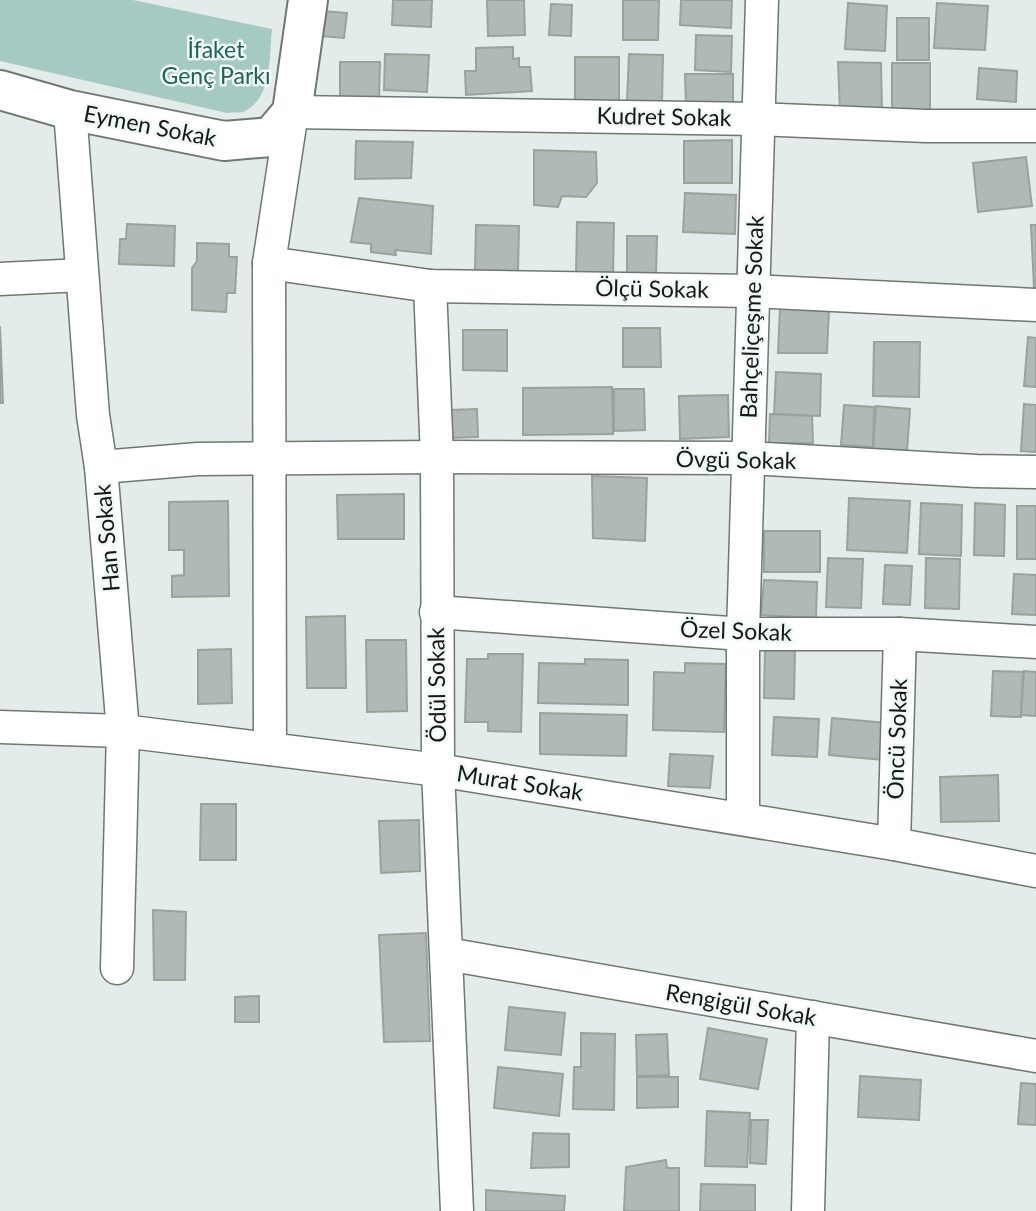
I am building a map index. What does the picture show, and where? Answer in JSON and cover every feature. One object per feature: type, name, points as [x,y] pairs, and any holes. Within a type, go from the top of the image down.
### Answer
[{"type":"main road","points":[[292,112],[308,0]]},
{"type":"main road","name":"Eymen Sokak","points":[[0,90],[70,110],[224,141],[271,137],[292,112]]},
{"type":"street","name":"Bahçeliçeşme Sokak","points":[[743,819],[743,634],[762,0]]},
{"type":"street","name":"Han Sokak","points":[[70,110],[93,415],[101,467],[124,732],[117,968]]},
{"type":"street","name":"Kudret Sokak","points":[[292,112],[1036,126]]},
{"type":"street","points":[[270,749],[269,263],[292,112]]},
{"type":"street","name":"Ölçü Sokak","points":[[269,263],[430,285],[753,291],[1036,306]]},
{"type":"street","points":[[0,279],[82,275]]},
{"type":"street","name":"Ödül Sokak","points":[[430,285],[437,457],[438,770],[457,1211]]},
{"type":"street","name":"Övgü Sokak","points":[[101,467],[198,459],[748,458],[1036,472]]},
{"type":"street","name":"Özel Sokak","points":[[436,612],[743,634],[900,634],[1036,642]]},
{"type":"street","name":"Öncü Sokak","points":[[894,844],[900,634]]},
{"type":"street","name":"Murat Sokak","points":[[0,727],[124,732],[438,770],[894,844],[1036,870]]},
{"type":"street","name":"Rengigül Sokak","points":[[447,954],[1036,1056]]},
{"type":"street","points":[[808,1211],[813,1017]]},
{"type":"green space","name":"İfaket Genç Parkı","points":[[0,0],[133,0],[272,29],[265,87],[253,106],[243,112],[227,113],[0,61]]},
{"type":"building","points":[[393,0],[432,0],[431,27],[392,25]]},
{"type":"building","points":[[487,0],[524,0],[525,35],[488,36]]},
{"type":"building","points":[[623,0],[659,0],[658,40],[623,40]]},
{"type":"building","points":[[681,0],[732,0],[731,28],[680,25]]},
{"type":"building","points":[[848,3],[887,6],[885,51],[845,49]]},
{"type":"building","points":[[937,3],[988,6],[985,50],[934,48]]},
{"type":"building","points":[[551,4],[572,5],[571,36],[549,35]]},
{"type":"building","points":[[322,11],[347,13],[344,38],[320,36]]},
{"type":"building","points":[[897,18],[929,18],[929,60],[897,60]]},
{"type":"building","points":[[696,35],[732,36],[731,72],[695,70]]},
{"type":"building","points":[[513,47],[513,59],[519,58],[519,67],[530,67],[532,91],[466,95],[465,71],[476,71],[476,48]]},
{"type":"building","points":[[385,54],[429,55],[427,92],[384,90]]},
{"type":"building","points":[[629,54],[663,55],[662,102],[627,101]]},
{"type":"building","points":[[575,57],[619,57],[619,108],[575,108]]},
{"type":"building","points":[[340,62],[380,62],[379,100],[340,100]]},
{"type":"building","points":[[838,62],[881,63],[882,110],[840,112]]},
{"type":"building","points":[[892,63],[930,63],[930,113],[892,113]]},
{"type":"building","points":[[979,68],[1017,71],[1016,102],[977,99]]},
{"type":"building","points":[[685,74],[733,74],[733,109],[686,106]]},
{"type":"building","points":[[732,140],[732,183],[684,183],[684,141]]},
{"type":"building","points":[[356,141],[413,142],[411,178],[355,179]]},
{"type":"building","points":[[534,150],[596,152],[597,183],[586,197],[562,196],[558,207],[534,205]]},
{"type":"building","points":[[1026,157],[1032,206],[978,212],[973,163]]},
{"type":"building","points":[[685,193],[736,195],[735,234],[683,232]]},
{"type":"building","points":[[359,198],[433,206],[431,254],[395,250],[396,255],[371,252],[371,244],[351,242]]},
{"type":"building","points":[[577,222],[614,223],[613,277],[576,276]]},
{"type":"building","points":[[127,224],[175,226],[174,266],[119,264],[120,239],[126,239]]},
{"type":"building","points":[[476,225],[519,226],[518,272],[475,271]]},
{"type":"building","points":[[1031,225],[1036,225],[1036,288],[1034,288]]},
{"type":"building","points":[[627,236],[657,236],[656,274],[627,274]]},
{"type":"building","points":[[197,243],[229,244],[229,257],[237,257],[235,293],[227,293],[226,312],[192,310],[192,268],[197,261]]},
{"type":"building","points":[[780,308],[829,309],[827,353],[778,353]]},
{"type":"building","points":[[0,326],[3,403],[0,403]]},
{"type":"building","points":[[623,328],[660,328],[661,367],[623,367]]},
{"type":"building","points":[[463,330],[507,330],[507,371],[463,370]]},
{"type":"building","points":[[1028,337],[1036,338],[1036,387],[1024,386]]},
{"type":"building","points":[[874,342],[920,342],[919,397],[873,396]]},
{"type":"building","points":[[776,372],[821,374],[820,416],[774,414]]},
{"type":"building","points":[[612,387],[613,434],[523,435],[523,388]]},
{"type":"building","points":[[614,389],[644,389],[645,430],[614,431]]},
{"type":"building","points":[[728,395],[729,437],[680,439],[679,396]]},
{"type":"building","points":[[1024,404],[1036,405],[1036,452],[1021,451]]},
{"type":"building","points":[[844,405],[874,407],[873,447],[841,445]]},
{"type":"building","points":[[876,406],[910,409],[907,452],[873,449]]},
{"type":"building","points":[[477,409],[478,437],[449,438],[449,410]]},
{"type":"building","points":[[770,414],[812,416],[813,443],[769,443]]},
{"type":"building","points":[[592,476],[647,478],[645,541],[593,538]]},
{"type":"building","points":[[404,494],[404,539],[338,539],[337,495]]},
{"type":"building","points":[[849,498],[910,501],[907,553],[847,550]]},
{"type":"building","points":[[228,501],[229,596],[172,597],[172,576],[184,575],[184,550],[169,550],[169,502]]},
{"type":"building","points":[[921,503],[962,505],[961,556],[919,554]]},
{"type":"building","points":[[975,503],[1005,505],[1004,556],[974,555]]},
{"type":"building","points":[[1017,506],[1036,506],[1036,559],[1017,559]]},
{"type":"building","points":[[764,531],[820,531],[820,572],[764,572]]},
{"type":"building","points":[[828,558],[863,559],[861,608],[826,607]]},
{"type":"building","points":[[926,558],[960,559],[959,609],[925,608]]},
{"type":"building","points":[[885,565],[912,566],[910,605],[883,604]]},
{"type":"building","points":[[1014,574],[1036,575],[1036,615],[1012,614]]},
{"type":"building","points":[[764,580],[817,582],[816,618],[761,615]]},
{"type":"building","points":[[345,616],[346,688],[307,688],[306,617]]},
{"type":"building","points":[[366,640],[406,640],[407,711],[367,712]]},
{"type":"building","points":[[231,649],[232,703],[198,704],[198,650]]},
{"type":"building","points":[[765,649],[795,649],[794,699],[764,698]]},
{"type":"building","points":[[488,654],[523,654],[521,732],[488,731],[488,722],[465,722],[467,659],[488,659]]},
{"type":"building","points":[[585,659],[628,660],[628,705],[538,703],[539,663],[585,664]]},
{"type":"building","points":[[685,663],[726,664],[724,732],[653,730],[654,672],[685,673]]},
{"type":"building","points":[[993,671],[1023,672],[1021,717],[991,716]]},
{"type":"building","points":[[1024,671],[1036,672],[1036,716],[1021,715]]},
{"type":"building","points":[[540,713],[627,715],[626,756],[540,754]]},
{"type":"building","points":[[774,717],[819,719],[817,757],[772,755]]},
{"type":"building","points":[[832,718],[886,723],[883,760],[829,755]]},
{"type":"building","points":[[670,754],[713,756],[710,788],[668,786]]},
{"type":"building","points":[[998,775],[999,821],[941,822],[940,777]]},
{"type":"building","points":[[201,804],[236,804],[236,860],[200,860]]},
{"type":"building","points":[[419,820],[420,871],[381,873],[379,821]]},
{"type":"building","points":[[153,910],[186,912],[185,980],[154,980]]},
{"type":"building","points":[[426,933],[430,1041],[384,1042],[379,935]]},
{"type":"building","points":[[259,996],[259,1022],[235,1022],[235,997]]},
{"type":"building","points":[[509,1007],[565,1013],[561,1055],[505,1050]]},
{"type":"building","points":[[708,1028],[767,1039],[758,1089],[700,1079]]},
{"type":"building","points":[[581,1033],[615,1034],[614,1110],[573,1109],[574,1067],[581,1067]]},
{"type":"building","points":[[667,1034],[669,1075],[637,1076],[636,1035]]},
{"type":"building","points":[[498,1067],[563,1074],[559,1116],[494,1108]]},
{"type":"building","points":[[860,1076],[921,1080],[919,1120],[858,1117]]},
{"type":"building","points":[[637,1077],[678,1077],[678,1107],[637,1108]]},
{"type":"building","points":[[1021,1083],[1036,1084],[1036,1125],[1018,1124]]},
{"type":"building","points":[[707,1111],[750,1113],[747,1167],[705,1166]]},
{"type":"building","points":[[751,1120],[768,1120],[766,1164],[750,1163]]},
{"type":"building","points":[[533,1133],[569,1134],[569,1167],[531,1168]]},
{"type":"building","points":[[666,1160],[667,1168],[679,1168],[679,1211],[624,1211],[626,1167]]},
{"type":"building","points":[[701,1184],[755,1185],[755,1211],[700,1211]]},
{"type":"building","points":[[486,1190],[565,1196],[564,1211],[486,1211]]}]
